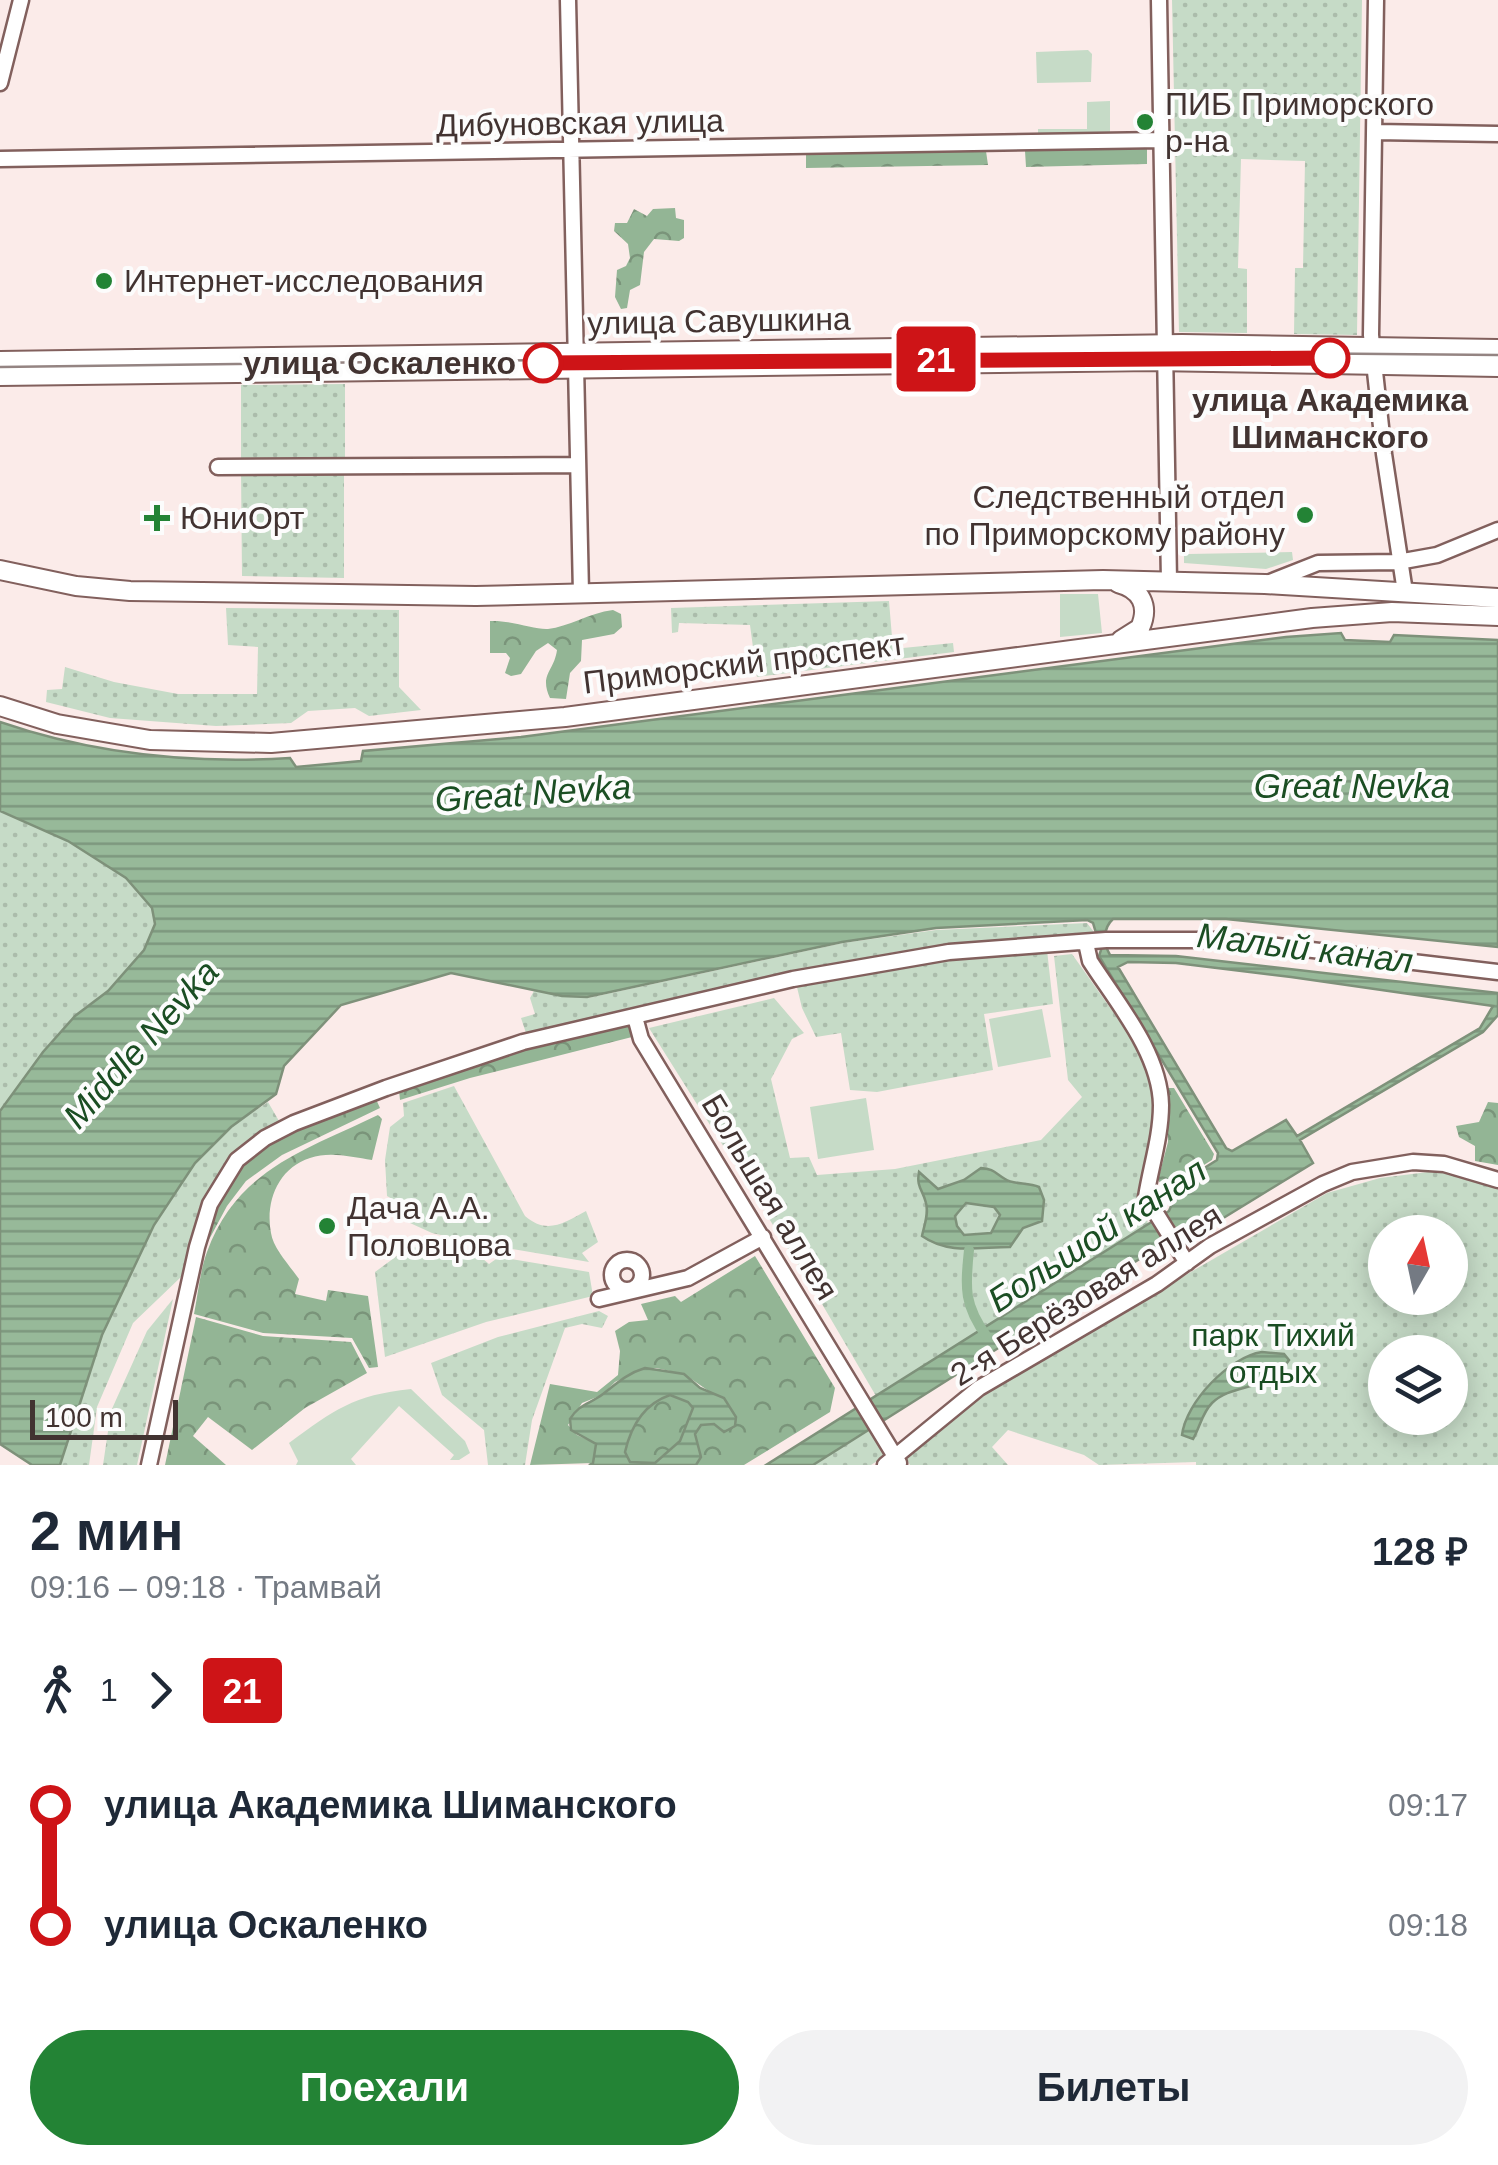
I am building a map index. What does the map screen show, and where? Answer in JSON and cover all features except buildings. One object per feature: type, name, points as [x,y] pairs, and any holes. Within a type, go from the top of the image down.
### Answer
[{"type":"main road","name":"улица Савушкина","points":[[1373,356],[1498,348]]},
{"type":"main road","name":"улица Савушкина","points":[[0,361],[1164,353],[1373,356],[1498,367]]},
{"type":"main road","name":"улица Савушкина","points":[[0,376],[576,360]]},
{"type":"main road","name":"Приморский проспект","points":[[0,570],[76,586],[130,591],[445,596],[1103,580],[1265,584],[1498,598]]},
{"type":"main road","points":[[1103,580],[1135,590],[1144,602],[1140,628],[1116,643]]},
{"type":"main road","name":"Приморский проспект","points":[[0,706],[57,724],[150,740],[271,743],[565,717],[1353,614],[1498,616]]},
{"type":"street","points":[[0,83],[22,0]]},
{"type":"street","points":[[568,0],[581,593]]},
{"type":"street","points":[[1159,0],[1169,581]]},
{"type":"street","points":[[1376,0],[1373,356],[1405,592]]},
{"type":"street","points":[[1374,132],[1498,134]]},
{"type":"street","name":"Дибуновская улица","points":[[0,159],[1161,140]]},
{"type":"street","points":[[218,466],[578,465]]},
{"type":"street","name":"Приморский проспект","points":[[1265,584],[1318,563],[1398,562],[1437,555],[1498,530]]},
{"type":"street","points":[[149,1465],[196,1248],[210,1204],[236,1160],[294,1123],[463,1060],[523,1042],[852,967],[949,952],[1096,941],[1228,940],[1498,972]]},
{"type":"street","points":[[1096,941],[1090,961],[1157,1075],[1161,1107],[1146,1197],[1187,1263]]},
{"type":"street","name":"Большая аллея","points":[[635,1017],[642,1039],[894,1463]]},
{"type":"street","name":"2-я Берёзовая аллея","points":[[894,1463],[978,1388],[1157,1284],[1210,1246],[1352,1172],[1428,1162],[1498,1180]]},
{"type":"street","points":[[599,1299],[640,1286],[688,1278],[763,1237]]},
{"type":"green space","points":[[1172,0],[1362,0],[1357,335],[1294,334],[1295,268],[1303,268],[1305,161],[1241,159],[1238,268],[1247,269],[1247,333],[1179,332]]},
{"type":"green space","points":[[1088,50],[1092,54],[1091,82],[1037,83],[1036,52]]},
{"type":"green space","points":[[1110,101],[1110,134],[1038,135],[1038,129],[1087,129],[1087,102]]},
{"type":"green space","points":[[1147,149],[1147,164],[1026,167],[1025,151]]},
{"type":"green space","points":[[986,151],[988,165],[806,168],[806,154]]},
{"type":"green space","points":[[675,208],[676,218],[684,220],[684,238],[654,239],[644,252],[640,285],[630,290],[627,308],[621,309],[615,297],[617,270],[626,266],[630,258],[628,244],[614,231],[615,223],[627,223],[634,209],[647,216],[653,209]]},
{"type":"green space","points":[[345,384],[345,458],[241,462],[241,385]]},
{"type":"green space","points":[[344,466],[344,578],[242,576],[241,470]]},
{"type":"green space","points":[[1292,552],[1293,560],[1266,569],[1184,563],[1184,555],[1188,554]]},
{"type":"green space","points":[[1060,594],[1098,594],[1102,633],[1060,637]]},
{"type":"green space","points":[[889,601],[893,649],[953,643],[954,652],[757,677],[750,625],[679,623],[678,632],[672,633],[671,608]]},
{"type":"green space","points":[[226,608],[399,610],[399,687],[421,710],[369,716],[355,708],[308,711],[291,723],[216,726],[110,718],[46,702],[47,690],[62,689],[65,667],[114,682],[178,694],[257,694],[258,647],[228,645]]},
{"type":"green space","points":[[613,610],[621,614],[622,627],[614,634],[582,640],[581,661],[570,673],[566,699],[550,698],[547,690],[557,650],[548,643],[536,651],[521,674],[511,676],[505,673],[510,658],[506,653],[490,653],[490,621],[548,629]]},
{"type":"green space","points":[[0,811],[68,841],[126,878],[152,908],[155,924],[144,950],[108,991],[85,1007],[43,1052],[0,1111]]},
{"type":"green space","points":[[1087,923],[1097,936],[895,952],[527,1036],[521,1018],[535,1014],[530,998],[534,991],[588,998],[843,943],[936,930]]},
{"type":"green space","points":[[1047,950],[1053,1004],[984,1014],[993,1070],[877,1092],[850,1090],[841,1033],[816,1037],[802,1008],[796,983],[937,959]]},
{"type":"green space","points":[[1072,954],[1133,1040],[1157,1086],[1142,1180],[1148,1225],[876,1396],[649,1028],[774,998],[804,1033],[792,1039],[771,1079],[790,1158],[809,1157],[817,1175],[895,1169],[1041,1140],[1082,1097],[1068,1080],[1054,956]]},
{"type":"green space","points":[[1042,1009],[1051,1057],[998,1067],[989,1019]]},
{"type":"green space","points":[[630,1022],[632,1037],[400,1100],[399,1090],[484,1059]]},
{"type":"green space","points":[[454,1086],[525,1216],[548,1226],[586,1211],[598,1242],[582,1253],[589,1262],[501,1247],[487,1236],[476,1243],[432,1233],[410,1223],[403,1205],[387,1196],[385,1160],[390,1127],[404,1116],[403,1103]]},
{"type":"green space","points":[[1168,1088],[1174,1088],[1214,1154],[1212,1160],[1165,1189],[1158,1180],[1168,1142]]},
{"type":"green space","points":[[375,1097],[380,1108],[282,1155],[246,1181],[227,1206],[204,1249],[158,1465],[154,1465],[186,1302],[211,1215],[227,1182],[244,1159],[273,1138]]},
{"type":"green space","points":[[866,1098],[874,1150],[818,1159],[810,1107]]},
{"type":"green space","points":[[268,1102],[279,1121],[233,1155],[204,1201],[182,1276],[133,1323],[97,1407],[89,1465],[60,1465],[102,1335],[154,1225],[195,1163],[231,1127]]},
{"type":"green space","points":[[1488,1102],[1498,1103],[1498,1165],[1475,1161],[1475,1146],[1459,1137],[1456,1126],[1479,1122]]},
{"type":"green space","points":[[378,1115],[382,1119],[372,1160],[325,1155],[299,1163],[276,1188],[270,1221],[275,1245],[299,1279],[295,1294],[326,1301],[328,1290],[368,1296],[378,1367],[369,1368],[352,1338],[263,1333],[194,1314],[207,1252],[236,1200],[255,1181],[300,1152]]},
{"type":"green space","name":"парк Тихий отдых","points":[[1436,1171],[1498,1188],[1498,1465],[1099,1465],[1084,1455],[1008,1430],[992,1447],[1008,1465],[910,1465],[905,1456],[984,1392],[1327,1193],[1380,1178]]},
{"type":"green space","points":[[428,1244],[476,1253],[489,1264],[499,1257],[589,1272],[593,1296],[486,1322],[385,1357],[375,1272],[409,1247],[427,1248]]},
{"type":"green space","points":[[755,1256],[835,1388],[830,1412],[744,1465],[696,1465],[701,1457],[695,1434],[701,1424],[714,1424],[724,1432],[713,1394],[684,1374],[644,1368],[582,1403],[568,1425],[577,1435],[596,1444],[593,1463],[530,1465],[550,1384],[597,1392],[618,1375],[620,1351],[615,1331],[629,1322],[648,1320],[641,1304],[675,1296],[681,1302]]},
{"type":"green space","points":[[173,1299],[137,1465],[103,1465],[111,1411],[147,1331]]},
{"type":"green space","points":[[599,1311],[608,1316],[602,1328],[582,1324],[565,1328],[532,1420],[525,1465],[488,1465],[484,1430],[442,1395],[431,1363],[498,1337]]},
{"type":"green space","points":[[196,1317],[263,1336],[351,1342],[367,1373],[305,1408],[252,1450],[208,1417],[193,1436],[226,1465],[165,1465]]},
{"type":"green space","points":[[411,1389],[465,1441],[470,1453],[450,1460],[454,1455],[399,1406],[351,1459],[356,1465],[296,1465],[298,1461],[289,1443],[319,1421],[359,1400]]},
{"type":"green space","points":[[670,1395],[689,1402],[693,1408],[681,1441],[655,1463],[630,1462],[625,1452],[635,1425],[653,1404]]},
{"type":"green space","points":[[870,1429],[888,1454],[871,1465],[813,1465]]},
{"type":"water","name":"Great Nevka","points":[[1341,633],[1345,640],[1390,642],[1394,635],[1498,640],[1498,947],[1226,919],[1113,919],[1107,927],[1105,941],[1110,955],[1176,956],[1498,993],[1498,1015],[1483,1032],[1300,1140],[1313,1163],[1194,1236],[1183,1227],[1158,1242],[1160,1246],[813,1465],[766,1465],[1169,1211],[1172,1204],[1166,1192],[1217,1160],[1218,1153],[1099,956],[1101,950],[1093,923],[1087,920],[936,928],[842,942],[587,997],[562,996],[451,973],[341,1005],[284,1066],[276,1094],[231,1127],[195,1163],[154,1225],[102,1335],[60,1465],[32,1465],[0,1444],[0,1111],[75,1016],[108,991],[144,950],[155,924],[152,908],[126,878],[68,841],[0,811],[0,722],[107,749],[180,758],[290,758],[296,767],[361,761],[363,751],[521,737]],"holes":[[[1128,962],[1176,963],[1291,977],[1493,1006],[1480,1028],[1297,1136],[1286,1120],[1232,1151],[1226,1148],[1118,967]]]},
{"type":"water","points":[[981,1168],[1009,1181],[1039,1187],[1044,1200],[1042,1221],[1023,1228],[1010,1247],[954,1248],[922,1236],[927,1207],[919,1172],[938,1189],[964,1180]],"holes":[[[966,1203],[994,1207],[1000,1215],[991,1233],[964,1235],[957,1226],[955,1216]]]},
{"type":"water","points":[[1262,1352],[1284,1354],[1289,1360],[1271,1378],[1230,1392],[1212,1403],[1193,1439],[1182,1435],[1192,1409],[1211,1383],[1236,1362]]},
{"type":"water","points":[[639,1370],[684,1374],[700,1388],[724,1398],[736,1417],[735,1426],[724,1432],[714,1424],[701,1425],[695,1434],[701,1457],[696,1465],[589,1465],[593,1463],[596,1444],[571,1430],[570,1419],[581,1407]],"holes":[[[670,1395],[693,1408],[680,1441],[655,1463],[630,1462],[625,1452],[628,1442],[646,1410]]]},
{"type":"waterway","name":"Большой канал","points":[[969,1250],[968,1296],[987,1337]]},
{"type":"tram line","points":[[0,367],[1153,352],[1498,355]]},
{"type":"tram line","name":"21","points":[[543,363],[1330,358]]},
{"type":"place","name":"ПИБ Приморского р-на","points":[[1145,122]]},
{"type":"place","name":"Интернет-исследования","points":[[104,281]]},
{"type":"place","name":"улица Академика Шиманского","points":[[1330,358]]},
{"type":"place","name":"улица Оскаленко","points":[[543,363]]},
{"type":"place","name":"Следственный отдел по Приморскому району","points":[[1305,515]]},
{"type":"place","name":"ЮниОрт","points":[[157,518]]},
{"type":"place","name":"Дача А.А. Половцова","points":[[327,1226]]},
{"type":"water label","name":"Малый канал","points":[[1305,948]]},
{"type":"water label","name":"Middle Nevka","points":[[141,1044]]}]
